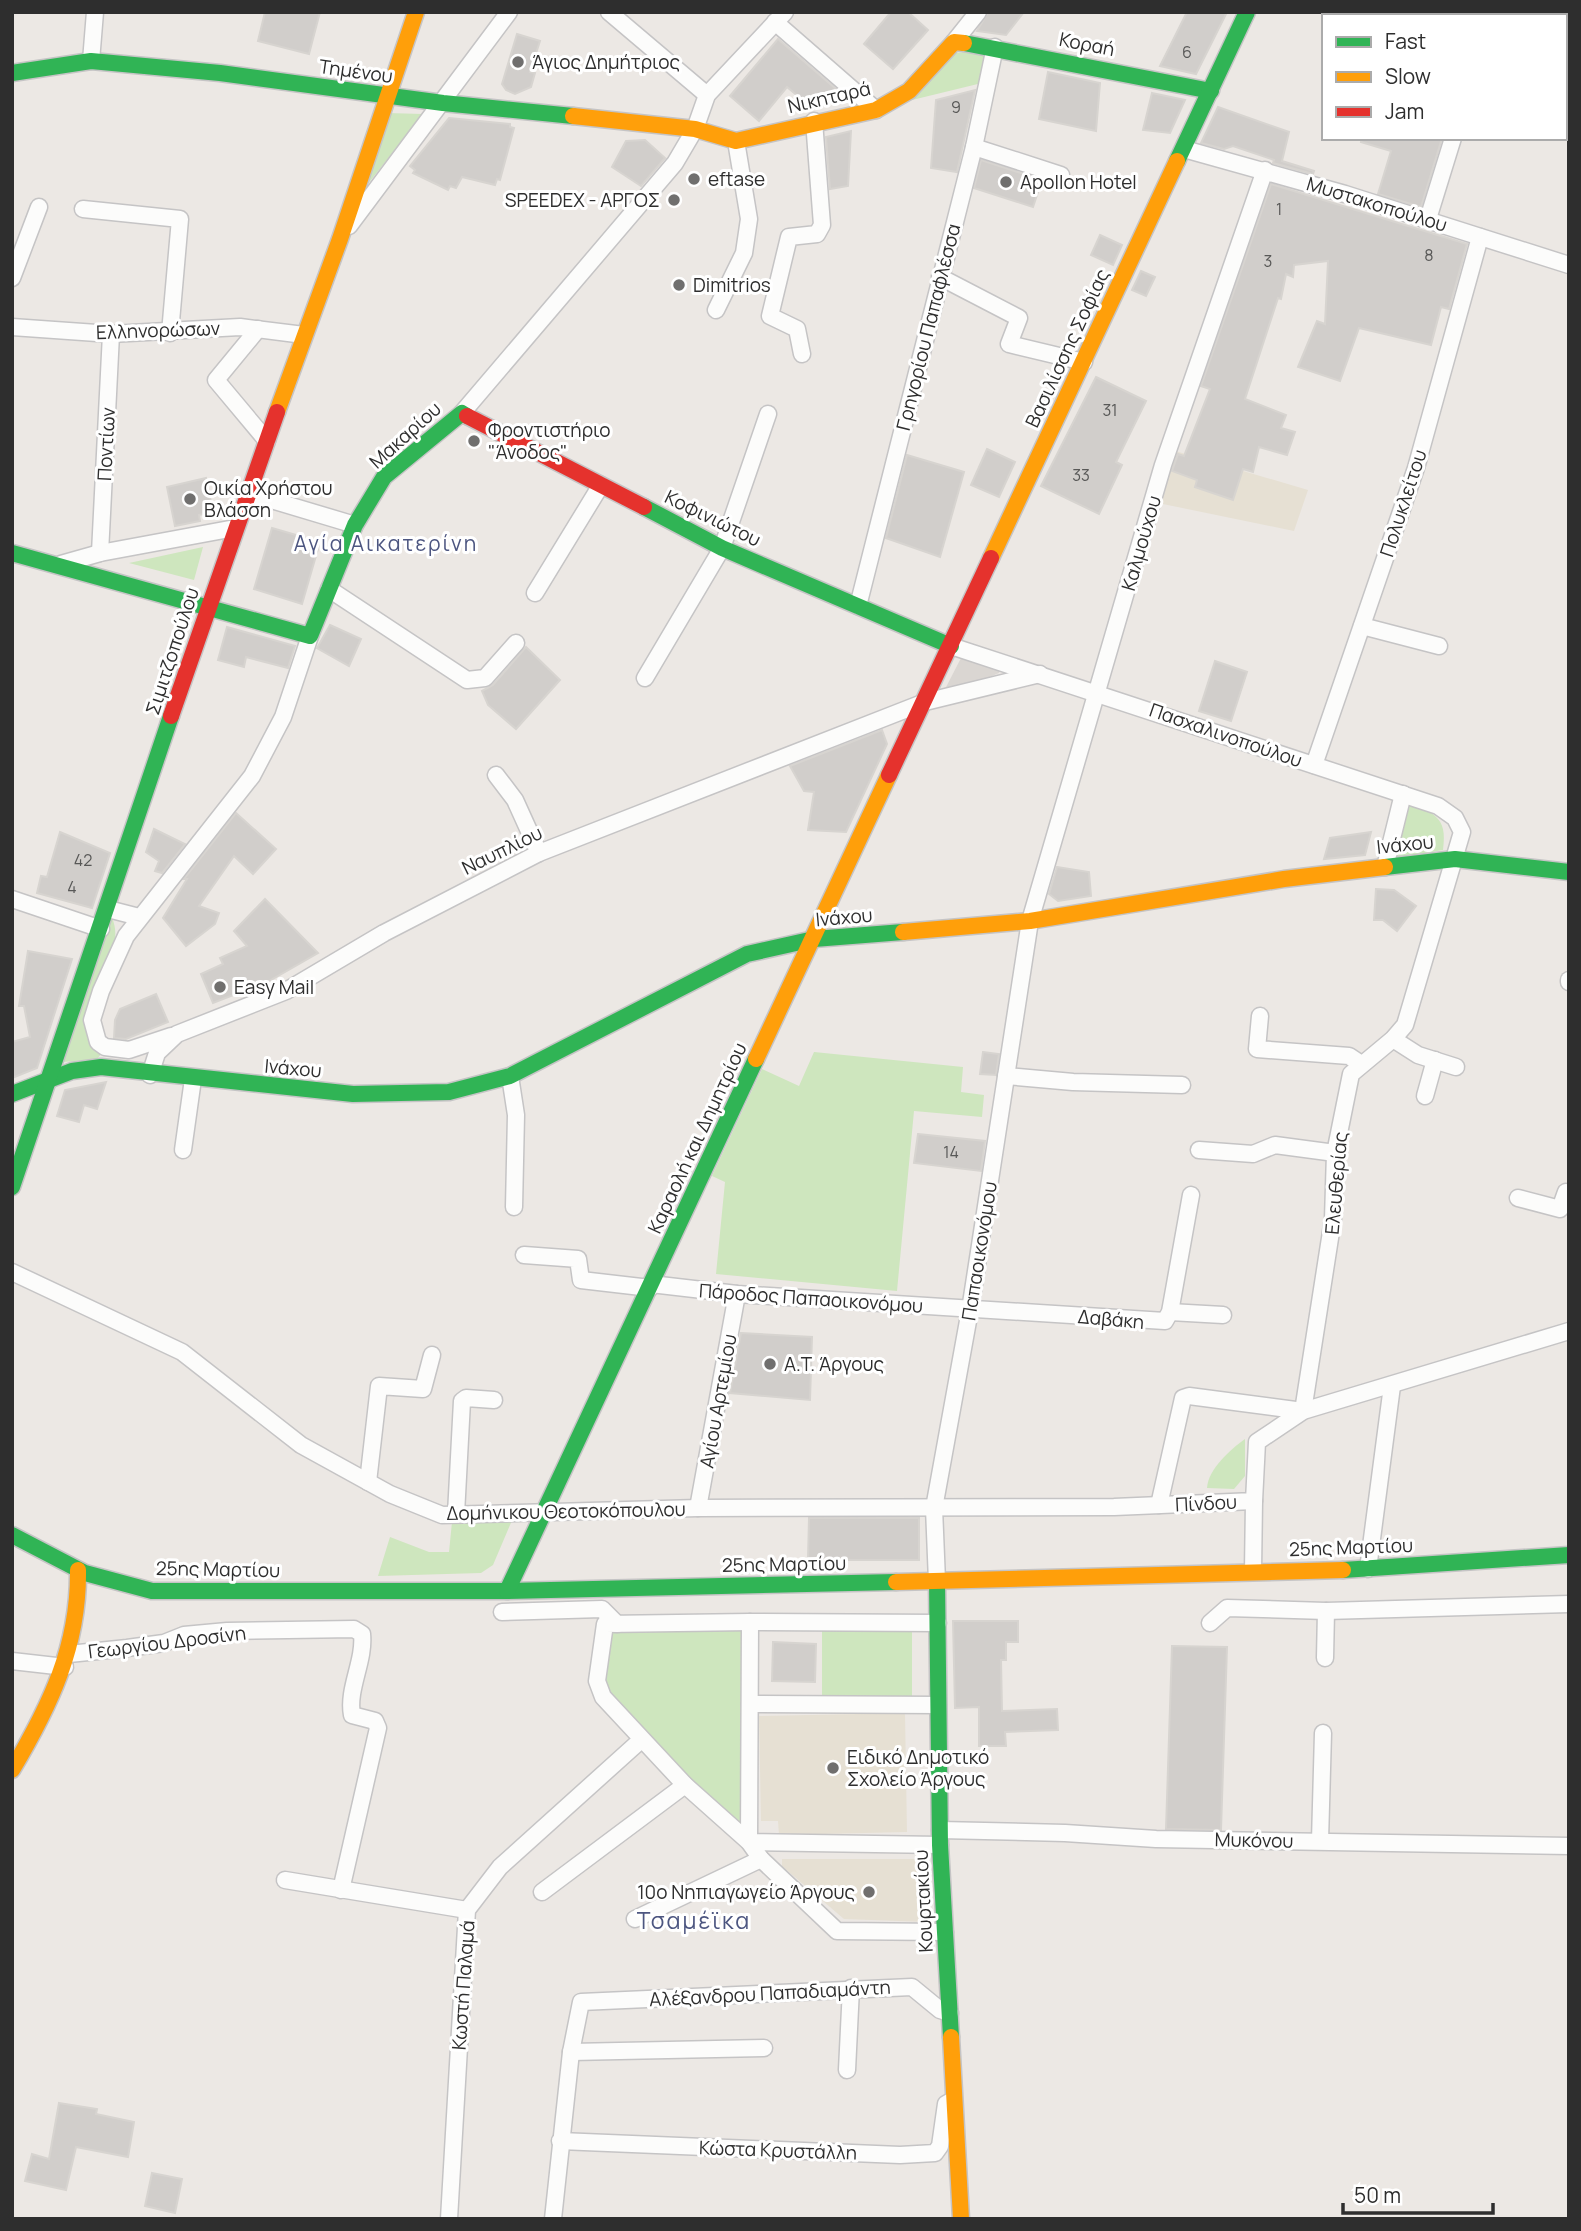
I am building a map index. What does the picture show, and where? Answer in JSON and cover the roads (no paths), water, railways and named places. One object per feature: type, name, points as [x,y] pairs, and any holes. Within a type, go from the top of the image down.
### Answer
[{"type":"main road","name":"Σιμιτζοπούλου","points":[[12,1187],[235,528],[340,239],[416,12]]},
{"type":"main road","name":"Βασιλίσσης Σοφίας","points":[[925,702],[1247,12]]},
{"type":"main road","name":"Κοραή","points":[[954,42],[995,47],[1211,91]]},
{"type":"main road","name":"Νικηταρά","points":[[736,141],[814,121],[876,110],[909,91],[954,42]]},
{"type":"main road","name":"Τημένου","points":[[12,73],[91,61],[220,73],[443,103],[695,129]]},
{"type":"main road","points":[[695,129],[736,141]]},
{"type":"main road","name":"Κοφινιώτου","points":[[462,412],[722,548],[951,646]]},
{"type":"main road","name":"Μακαρίου","points":[[310,636],[355,526],[384,477],[462,412]]},
{"type":"main road","points":[[12,553],[209,605],[310,636]]},
{"type":"main road","name":"Καραολή και Δημητρίου","points":[[507,1591],[925,702]]},
{"type":"main road","name":"Ινάχου","points":[[150,1075],[339,1093],[403,1095],[449,1092],[510,1076],[747,954],[814,939],[1030,920],[1284,879],[1455,859],[1569,872]]},
{"type":"main road","points":[[12,1094],[72,1071],[101,1067],[150,1075]]},
{"type":"main road","name":"25ης Μαρτίου","points":[[12,1535],[38,1544],[78,1570],[105,1580],[152,1591],[507,1591],[937,1581],[1368,1569],[1569,1555]]},
{"type":"main road","points":[[12,1770],[55,1695],[67,1661],[80,1605],[78,1570]]},
{"type":"main road","name":"Κουρτακίου","points":[[937,1581],[940,1838],[961,2219]]},
{"type":"street","points":[[91,61],[95,12]]},
{"type":"street","name":"Σιμιτζοπούλου","points":[[340,239],[509,12]]},
{"type":"street","points":[[610,12],[707,95],[780,17],[876,110]]},
{"type":"street","name":"Νικηταρά","points":[[954,42],[978,12]]},
{"type":"street","name":"Γρηγορίου Παπαφλέσσα","points":[[858,606],[974,147],[995,47]]},
{"type":"street","name":"Μακαρίου","points":[[462,412],[676,163],[695,129],[707,95]]},
{"type":"street","points":[[802,354],[797,329],[769,316],[789,237],[817,234],[822,225],[814,121]]},
{"type":"street","points":[[1428,219],[1452,140]]},
{"type":"street","points":[[716,310],[744,253],[749,219],[736,141]]},
{"type":"street","points":[[974,147],[1061,175]]},
{"type":"street","name":"Μυστακοπούλου","points":[[1184,149],[1265,170],[1428,219],[1569,265]]},
{"type":"street","name":"Καλμούχου","points":[[1030,920],[1099,692],[1163,465],[1265,170]]},
{"type":"street","points":[[12,278],[39,207]]},
{"type":"street","points":[[83,209],[180,219],[170,333]]},
{"type":"street","name":"Πολυκλείτου","points":[[1314,765],[1416,468],[1480,237]]},
{"type":"street","points":[[940,277],[1019,318],[1009,344],[1084,362]]},
{"type":"street","name":"Ελληνορώσων","points":[[12,327],[111,334],[170,333],[240,327],[304,335]]},
{"type":"street","points":[[258,329],[216,380],[267,441]]},
{"type":"street","name":"Ποντίων","points":[[100,553],[111,334]]},
{"type":"street","points":[[645,678],[722,548],[768,414]]},
{"type":"street","points":[[535,593],[601,485]]},
{"type":"street","points":[[248,493],[355,526]]},
{"type":"street","points":[[61,564],[100,553],[235,528]]},
{"type":"street","points":[[329,589],[467,680],[485,678],[516,643]]},
{"type":"street","points":[[1362,626],[1439,646]]},
{"type":"street","name":"Μακαρίου","points":[[177,1034],[129,1050],[113,1050],[98,1042],[93,1032],[92,1020],[101,991],[126,936],[252,776],[283,717],[310,636]]},
{"type":"street","name":"Πασχαλινοπούλου","points":[[951,646],[1099,692],[1438,806],[1455,818],[1462,832],[1455,859]]},
{"type":"street","name":"Ναυπλίου","points":[[150,1075],[157,1053],[177,1034],[286,992],[384,933],[539,853],[925,702],[1042,674]]},
{"type":"street","points":[[496,775],[514,800],[539,853]]},
{"type":"street","points":[[1385,867],[1403,793]]},
{"type":"street","name":"Ελευθερίας","points":[[1303,1411],[1333,1219],[1335,1153],[1351,1074],[1393,1039],[1405,1025],[1455,859]]},
{"type":"street","points":[[12,899],[101,929]]},
{"type":"street","points":[[108,909],[139,917]]},
{"type":"street","name":"Παπαοικονόμου","points":[[937,1581],[934,1508],[970,1310],[1030,920]]},
{"type":"street","points":[[1260,1016],[1257,1049],[1349,1056],[1361,1064]]},
{"type":"street","points":[[1393,1039],[1405,1048],[1456,1068]]},
{"type":"street","points":[[1425,1096],[1435,1060]]},
{"type":"street","points":[[510,1076],[516,1115],[513,1207]]},
{"type":"street","points":[[1006,1076],[1087,1083],[1182,1085]]},
{"type":"street","points":[[183,1150],[193,1079]]},
{"type":"street","points":[[1199,1150],[1253,1154],[1275,1145],[1335,1153]]},
{"type":"street","points":[[1518,1198],[1560,1209],[1566,1192],[1569,1193]]},
{"type":"street","name":"Δαβάκη","points":[[970,1310],[1165,1321],[1170,1312],[1191,1195]]},
{"type":"street","name":"Πάροδος Παπαοικονόμου","points":[[524,1255],[578,1259],[581,1280],[970,1310]]},
{"type":"street","name":"Δομήνικου Θεοτοκόπουλου","points":[[12,1272],[182,1352],[300,1445],[368,1482],[442,1515],[698,1508],[934,1508]]},
{"type":"street","name":"Αγίου Αρτεμίου","points":[[698,1508],[737,1294]]},
{"type":"street","points":[[1170,1312],[1223,1315]]},
{"type":"street","name":"Πίνδου","points":[[934,1508],[1254,1501],[1257,1442],[1303,1411],[1569,1331]]},
{"type":"street","points":[[368,1482],[379,1386],[423,1388],[432,1355]]},
{"type":"street","points":[[1368,1569],[1392,1385]]},
{"type":"street","points":[[456,1514],[462,1401],[466,1398],[494,1400]]},
{"type":"street","points":[[1160,1505],[1182,1398],[1303,1411]]},
{"type":"street","points":[[1253,1571],[1254,1501]]},
{"type":"street","points":[[1210,1623],[1227,1608],[1326,1611],[1569,1604]]},
{"type":"street","points":[[502,1612],[603,1609],[611,1624],[597,1681],[603,1698],[685,1785],[749,1842],[761,1859],[837,1931],[945,1932]]},
{"type":"street","points":[[1325,1658],[1326,1611]]},
{"type":"street","points":[[749,1842],[750,1622]]},
{"type":"street","points":[[611,1624],[938,1623]]},
{"type":"street","name":"Γεωργίου Δροσίνη","points":[[67,1661],[164,1643],[184,1635],[227,1631],[354,1629],[362,1634],[360,1661],[350,1705],[352,1715],[376,1721],[378,1728],[341,1890]]},
{"type":"street","points":[[12,1661],[67,1661]]},
{"type":"street","points":[[750,1704],[938,1705]]},
{"type":"street","points":[[1320,1841],[1323,1733]]},
{"type":"street","name":"Κωστή Παλαμά","points":[[449,2219],[467,1910],[500,1867],[641,1740]]},
{"type":"street","points":[[542,1892],[685,1785]]},
{"type":"street","name":"Μυκόνου","points":[[749,1842],[940,1838],[1569,1846]]},
{"type":"street","points":[[635,1919],[761,1859]]},
{"type":"street","points":[[285,1880],[467,1910]]},
{"type":"street","name":"Αλέξανδρου Παπαδιαμάντη","points":[[571,2052],[581,2002],[917,1988],[940,2010],[950,2013]]},
{"type":"street","points":[[847,2070],[851,1989]]},
{"type":"street","points":[[554,2219],[571,2052],[764,2048]]},
{"type":"street","name":"Κώστα Κρυστάλλη","points":[[560,2141],[900,2155],[935,2153],[940,2146],[945,2107],[955,2099]]},
{"type":"place","name":"Άγιος Δημήτριος","points":[[518,62]]},
{"type":"place","name":"eftase","points":[[694,179]]},
{"type":"place","name":"Apollon Hotel","points":[[1006,182]]},
{"type":"place","name":"SPEEDEX - ΑΡΓΟΣ","points":[[674,200]]},
{"type":"place","name":"Dimitrios","points":[[679,285]]},
{"type":"place","name":"Φροντιστήριο \"Άνοδος\"","points":[[474,441]]},
{"type":"place","name":"Οικία Χρήστου Βλάσση","points":[[190,499]]},
{"type":"place","name":"Easy Mail","points":[[220,987]]},
{"type":"place","name":"Α.Τ. Άργους","points":[[770,1364]]},
{"type":"place","name":"Ειδικό Δημοτικό Σχολείο Άργους","points":[[833,1768]]},
{"type":"place","name":"10ο Νηπιαγωγείο Άργους","points":[[869,1892]]},
{"type":"district","name":"Αγία Αικατερίνη","points":[[386,544]]},
{"type":"district","name":"Τσαμέϊκα","points":[[694,1921]]}]
